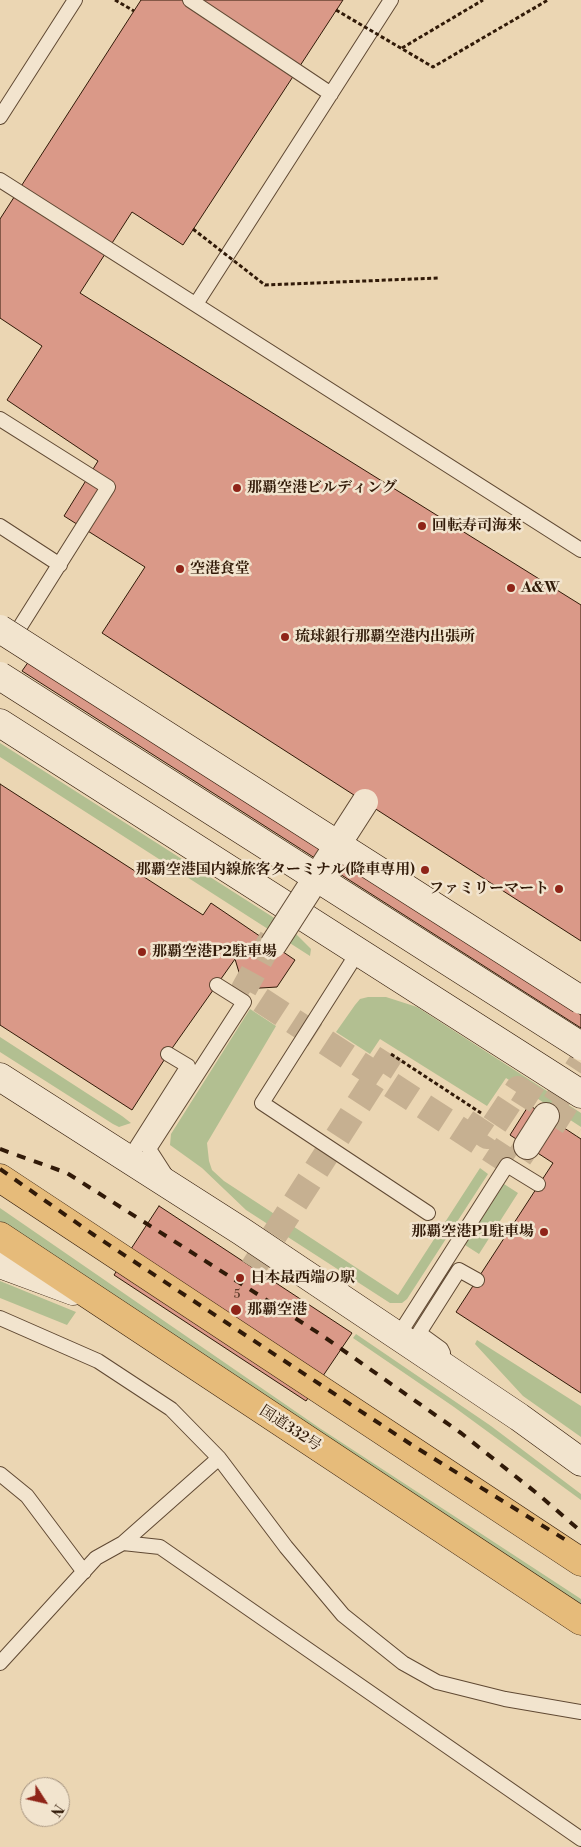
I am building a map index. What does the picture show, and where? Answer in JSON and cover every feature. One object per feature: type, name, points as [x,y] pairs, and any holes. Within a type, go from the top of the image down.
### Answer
[{"type":"highway","points":[[0,1178],[581,1562]]},
{"type":"highway","name":"国道332号","points":[[0,1236],[581,1621]]},
{"type":"street","points":[[6,626],[581,989]]},
{"type":"street","points":[[6,626],[581,1000]]},
{"type":"street","points":[[0,676],[581,1046]]},
{"type":"street","points":[[0,723],[581,1094]]},
{"type":"street","points":[[273,945],[365,802]]},
{"type":"street","points":[[0,1077],[172,1186],[451,1371],[581,1462]]},
{"type":"street","points":[[527,1146],[546,1116]]},
{"type":"street","points":[[0,1264],[91,1297]]},
{"type":"lane","points":[[0,117],[74,0]]},
{"type":"lane","points":[[190,0],[331,94]]},
{"type":"lane","points":[[196,304],[391,0]]},
{"type":"lane","points":[[0,180],[581,550]]},
{"type":"lane","points":[[0,419],[108,488],[60,565],[6,626]]},
{"type":"lane","points":[[0,526],[60,565]]},
{"type":"lane","points":[[358,952],[262,1103],[428,1212]]},
{"type":"lane","points":[[172,1186],[150,1149],[244,1002],[217,985]]},
{"type":"lane","points":[[129,1158],[188,1066],[168,1054]]},
{"type":"lane","points":[[398,1336],[507,1165],[538,1184]]},
{"type":"lane","points":[[451,1371],[441,1349],[419,1333],[460,1270],[477,1280]]},
{"type":"lane","points":[[0,1318],[98,1361],[171,1409],[220,1458],[286,1547],[343,1615],[403,1664],[438,1682],[506,1699],[581,1712]]},
{"type":"lane","points":[[0,1663],[96,1558],[123,1543],[220,1458]]},
{"type":"lane","points":[[0,1474],[27,1496],[84,1572]]},
{"type":"lane","points":[[123,1543],[160,1547],[410,1718],[581,1839]]},
{"type":"path","points":[[116,0],[134,11]]},
{"type":"path","points":[[402,48],[483,0]]},
{"type":"path","points":[[336,10],[433,67],[548,0]]},
{"type":"path","points":[[193,229],[265,285],[438,278]]},
{"type":"path","points":[[391,1054],[481,1113]]},
{"type":"green space","points":[[0,743],[290,928],[311,949],[310,956],[0,757]]},
{"type":"green space","points":[[386,997],[417,1007],[581,1113],[581,1127],[506,1078],[487,1106],[380,1039],[370,1054],[336,1032],[360,999]]},
{"type":"green space","points":[[250,1009],[276,1026],[207,1143],[212,1170],[224,1181],[398,1295],[480,1168],[488,1174],[407,1299],[402,1303],[390,1303],[246,1210],[202,1168],[170,1145],[171,1134]]},
{"type":"green space","points":[[0,1037],[131,1123],[119,1127],[113,1124],[0,1052]]},
{"type":"green space","points":[[504,1184],[518,1193],[479,1254],[465,1245]]},
{"type":"green space","points":[[0,1208],[321,1429],[581,1599],[581,1607],[0,1221]]},
{"type":"green space","points":[[0,1281],[76,1312],[67,1325],[0,1298]]},
{"type":"green space","points":[[356,1334],[491,1426],[581,1494],[581,1500],[454,1407],[353,1338]]},
{"type":"green space","points":[[477,1340],[581,1406],[581,1437],[523,1396],[475,1344]]},
{"type":"building","name":"那覇空港ビルディング","points":[[141,0],[343,0],[183,245],[132,212],[80,293],[581,605],[581,941],[102,633],[145,567],[64,516],[98,461],[7,400],[42,346],[0,318],[0,219]]},
{"type":"building","points":[[29,661],[581,1015],[581,1028],[22,671]]},
{"type":"building","name":"那覇空港P2駐車場","points":[[0,784],[203,915],[211,903],[295,960],[277,987],[244,989],[235,959],[168,1054],[132,1110],[0,1025]]},
{"type":"building","name":"那覇空港P1駐車場","points":[[529,1105],[581,1139],[581,1393],[456,1312],[553,1163],[510,1135]]},
{"type":"building","points":[[159,1206],[352,1333],[306,1401],[114,1275]]},
{"type":"tunnel","points":[[272,938],[244,989],[514,1165],[527,1146]]},
{"type":"tunnel","points":[[253,1268],[391,1054]]},
{"type":"tunnel","points":[[555,1103],[581,1063]]},
{"type":"tunnel","points":[[466,1122],[487,1136],[518,1089],[581,1129]]},
{"type":"railway","points":[[0,1149],[67,1173],[320,1334],[461,1433],[577,1528]]},
{"type":"railway","points":[[0,1169],[94,1235],[412,1445],[569,1542]]},
{"type":"place","name":"那覇空港ビルディング","points":[[237,488]]},
{"type":"place","name":"回転寿司海來","points":[[422,526]]},
{"type":"place","name":"空港食堂","points":[[180,569]]},
{"type":"place","name":"A&W","points":[[511,588]]},
{"type":"place","name":"琉球銀行那覇空港内出張所","points":[[285,637]]},
{"type":"place","name":"那覇空港国内線旅客ターミナル(降車専用)","points":[[425,870]]},
{"type":"place","name":"ファミリーマート","points":[[559,889]]},
{"type":"place","name":"那覇空港P2駐車場","points":[[142,952]]},
{"type":"place","name":"那覇空港P1駐車場","points":[[544,1232]]},
{"type":"place","name":"日本最西端の駅","points":[[240,1278]]},
{"type":"place","name":"那覇空港","points":[[236,1310]]}]
